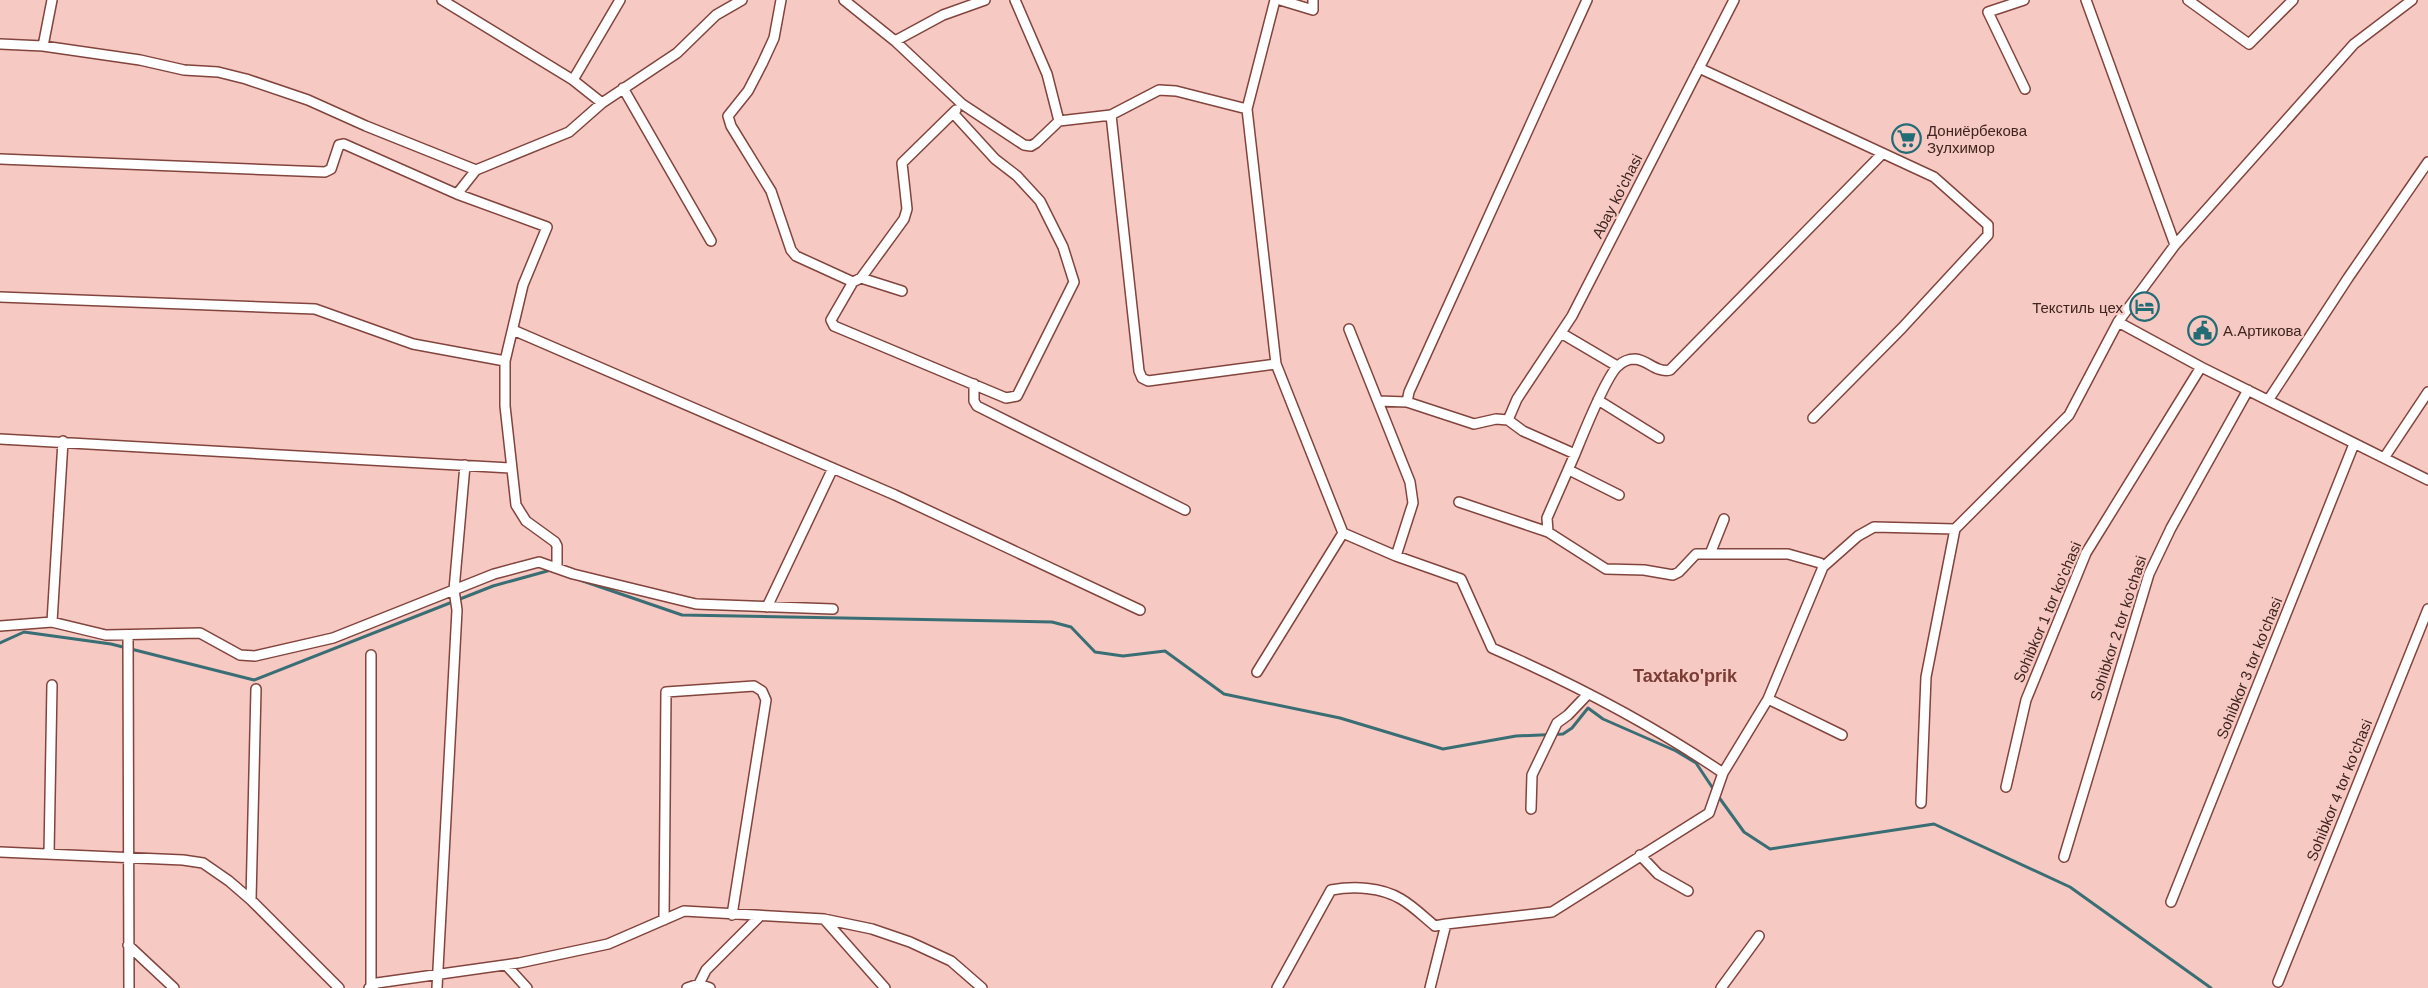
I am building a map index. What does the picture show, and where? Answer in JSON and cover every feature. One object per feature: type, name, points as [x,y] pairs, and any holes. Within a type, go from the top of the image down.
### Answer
[{"type":"street","points":[[43,46],[52,0]]},
{"type":"street","points":[[442,0],[458,4],[602,103]]},
{"type":"street","points":[[573,81],[620,0]]},
{"type":"street","points":[[457,194],[474,173],[569,132],[602,103],[677,53],[716,15],[742,0]]},
{"type":"street","points":[[782,0],[774,38],[748,91],[728,116],[731,126],[771,191],[791,250],[796,256],[857,280],[902,291]]},
{"type":"street","points":[[844,0],[895,41],[962,104],[1024,145],[1031,146],[1036,143],[1059,121],[1111,116],[1159,90],[1176,91],[1247,109]]},
{"type":"street","points":[[895,41],[943,15],[985,0]]},
{"type":"street","points":[[1015,0],[1047,74],[1059,121]]},
{"type":"street","points":[[1275,0],[1247,109],[1276,364],[1343,533],[1396,556],[1461,579],[1492,648],[1544,671],[1679,743],[1722,777]]},
{"type":"street","points":[[1280,0],[1313,10],[1313,0]]},
{"type":"street","points":[[1407,402],[1414,381],[1587,0]]},
{"type":"street","name":"Abay ko'chasi","points":[[1508,420],[1517,399],[1577,306],[1734,0]]},
{"type":"street","points":[[2024,0],[1988,12],[2025,89]]},
{"type":"street","points":[[2086,0],[2175,245]]},
{"type":"street","points":[[2188,0],[2249,44],[2293,0]]},
{"type":"street","points":[[1921,803],[1926,677],[1955,529],[2069,415],[2118,322],[2175,245],[2354,44],[2412,0]]},
{"type":"street","points":[[0,44],[43,46],[140,60],[184,70],[218,72],[246,79],[308,100],[474,173]]},
{"type":"street","points":[[1699,68],[1934,177],[1988,225],[1988,235],[1902,328],[1813,418]]},
{"type":"street","points":[[623,88],[711,241]]},
{"type":"street","points":[[953,113],[995,159],[1017,176],[1040,201],[1063,247],[1074,282],[1017,396],[1006,398],[834,326],[831,320],[857,280],[904,219],[907,209],[902,163],[962,104]]},
{"type":"street","points":[[1111,116],[1139,371],[1142,378],[1148,381],[1276,364]]},
{"type":"street","points":[[0,159],[325,172],[331,169],[339,145],[344,144],[457,194],[547,227],[523,285],[505,361],[505,406],[516,505],[526,521],[555,542],[558,568]]},
{"type":"street","points":[[1548,532],[1547,518],[1598,400],[1617,366],[1637,359],[1661,370],[1670,370],[1882,154]]},
{"type":"street","points":[[2269,399],[2348,278],[2428,162]]},
{"type":"street","points":[[0,297],[315,309],[413,344],[505,361]]},
{"type":"street","points":[[2118,322],[2201,367],[2428,480]]},
{"type":"street","points":[[1348,329],[1378,401],[1389,436],[1410,482],[1413,503],[1396,556]]},
{"type":"street","points":[[513,330],[832,468],[1140,610]]},
{"type":"street","points":[[1561,333],[1617,366]]},
{"type":"street","name":"Sohibkor 1 tor ko'chasi","points":[[2006,788],[2026,700],[2086,553],[2201,367]]},
{"type":"street","points":[[974,384],[974,401],[977,406],[1185,510]]},
{"type":"street","name":"Sohibkor 2 tor ko'chasi","points":[[2064,857],[2149,574],[2176,519],[2248,390]]},
{"type":"street","points":[[2384,458],[2428,392]]},
{"type":"street","points":[[1598,400],[1659,438]]},
{"type":"street","points":[[1378,401],[1407,402],[1474,424],[1496,419],[1508,420],[1523,431],[1575,454]]},
{"type":"street","points":[[0,439],[511,468]]},
{"type":"street","points":[[52,622],[63,441]]},
{"type":"street","name":"Sohibkor 3 tor ko'chasi","points":[[2171,902],[2354,444]]},
{"type":"street","points":[[437,988],[457,610],[454,590],[465,465]]},
{"type":"street","points":[[767,608],[832,468]]},
{"type":"street","points":[[1569,470],[1619,495]]},
{"type":"street","points":[[1459,502],[1548,532],[1606,569],[1644,570],[1673,575],[1679,572],[1696,554],[1788,554],[1820,563],[1823,567]]},
{"type":"street","points":[[1710,554],[1724,519]]},
{"type":"street","points":[[1277,988],[1331,890],[1349,887],[1373,889],[1401,898],[1435,926],[1552,912],[1709,813],[1722,777],[1768,699],[1823,567],[1858,536],[1874,527],[1955,529]]},
{"type":"street","points":[[1257,672],[1343,533]]},
{"type":"street","points":[[0,626],[52,622],[128,638],[200,633],[240,655],[255,656],[333,638],[494,574],[538,562],[611,584],[696,604],[833,609]]},
{"type":"street","name":"Sohibkor 4 tor ko'chasi","points":[[2278,982],[2428,609]]},
{"type":"street","points":[[128,638],[129,988]]},
{"type":"street","points":[[370,988],[371,655]]},
{"type":"street","points":[[49,854],[52,685]]},
{"type":"street","points":[[664,920],[666,692],[754,686],[762,691],[766,700],[732,915]]},
{"type":"street","points":[[251,900],[256,689]]},
{"type":"street","points":[[1531,809],[1533,775],[1552,733],[1557,723],[1588,694]]},
{"type":"street","points":[[1768,699],[1842,735]]},
{"type":"street","points":[[0,852],[202,863],[214,869],[251,900],[339,988]]},
{"type":"street","points":[[1640,855],[1658,874],[1688,891]]},
{"type":"street","points":[[370,988],[377,983],[506,965],[608,944],[684,911],[824,919],[872,929],[910,942],[951,961],[982,988]]},
{"type":"street","points":[[699,984],[706,970],[759,917]]},
{"type":"street","points":[[824,919],[885,988]]},
{"type":"street","points":[[1430,988],[1446,924]]},
{"type":"street","points":[[1721,988],[1759,936]]},
{"type":"street","points":[[128,945],[174,988]]},
{"type":"street","points":[[506,965],[526,988]]},
{"type":"street","points":[[687,988],[693,984],[710,988]]},
{"type":"waterway","points":[[0,643],[24,632],[111,644],[254,680],[493,586],[551,570]]},
{"type":"waterway","points":[[580,580],[682,615],[1052,622],[1071,627],[1095,652],[1123,656],[1165,651],[1224,694],[1340,718],[1443,749],[1516,736],[1563,734],[1572,728],[1588,708],[1603,719],[1676,751],[1696,763],[1714,790]]},
{"type":"waterway","points":[[1718,796],[1744,832],[1770,849],[1934,824],[2070,887],[2211,988]]},
{"type":"place","name":"Дониёрбекова Зулхимор","points":[[1906,139]]},
{"type":"place","name":"Текстиль цех","points":[[2144,307]]},
{"type":"place","name":"А.Артикова","points":[[2202,330]]},
{"type":"district","name":"Taxtako'prik","points":[[1685,676]]}]
